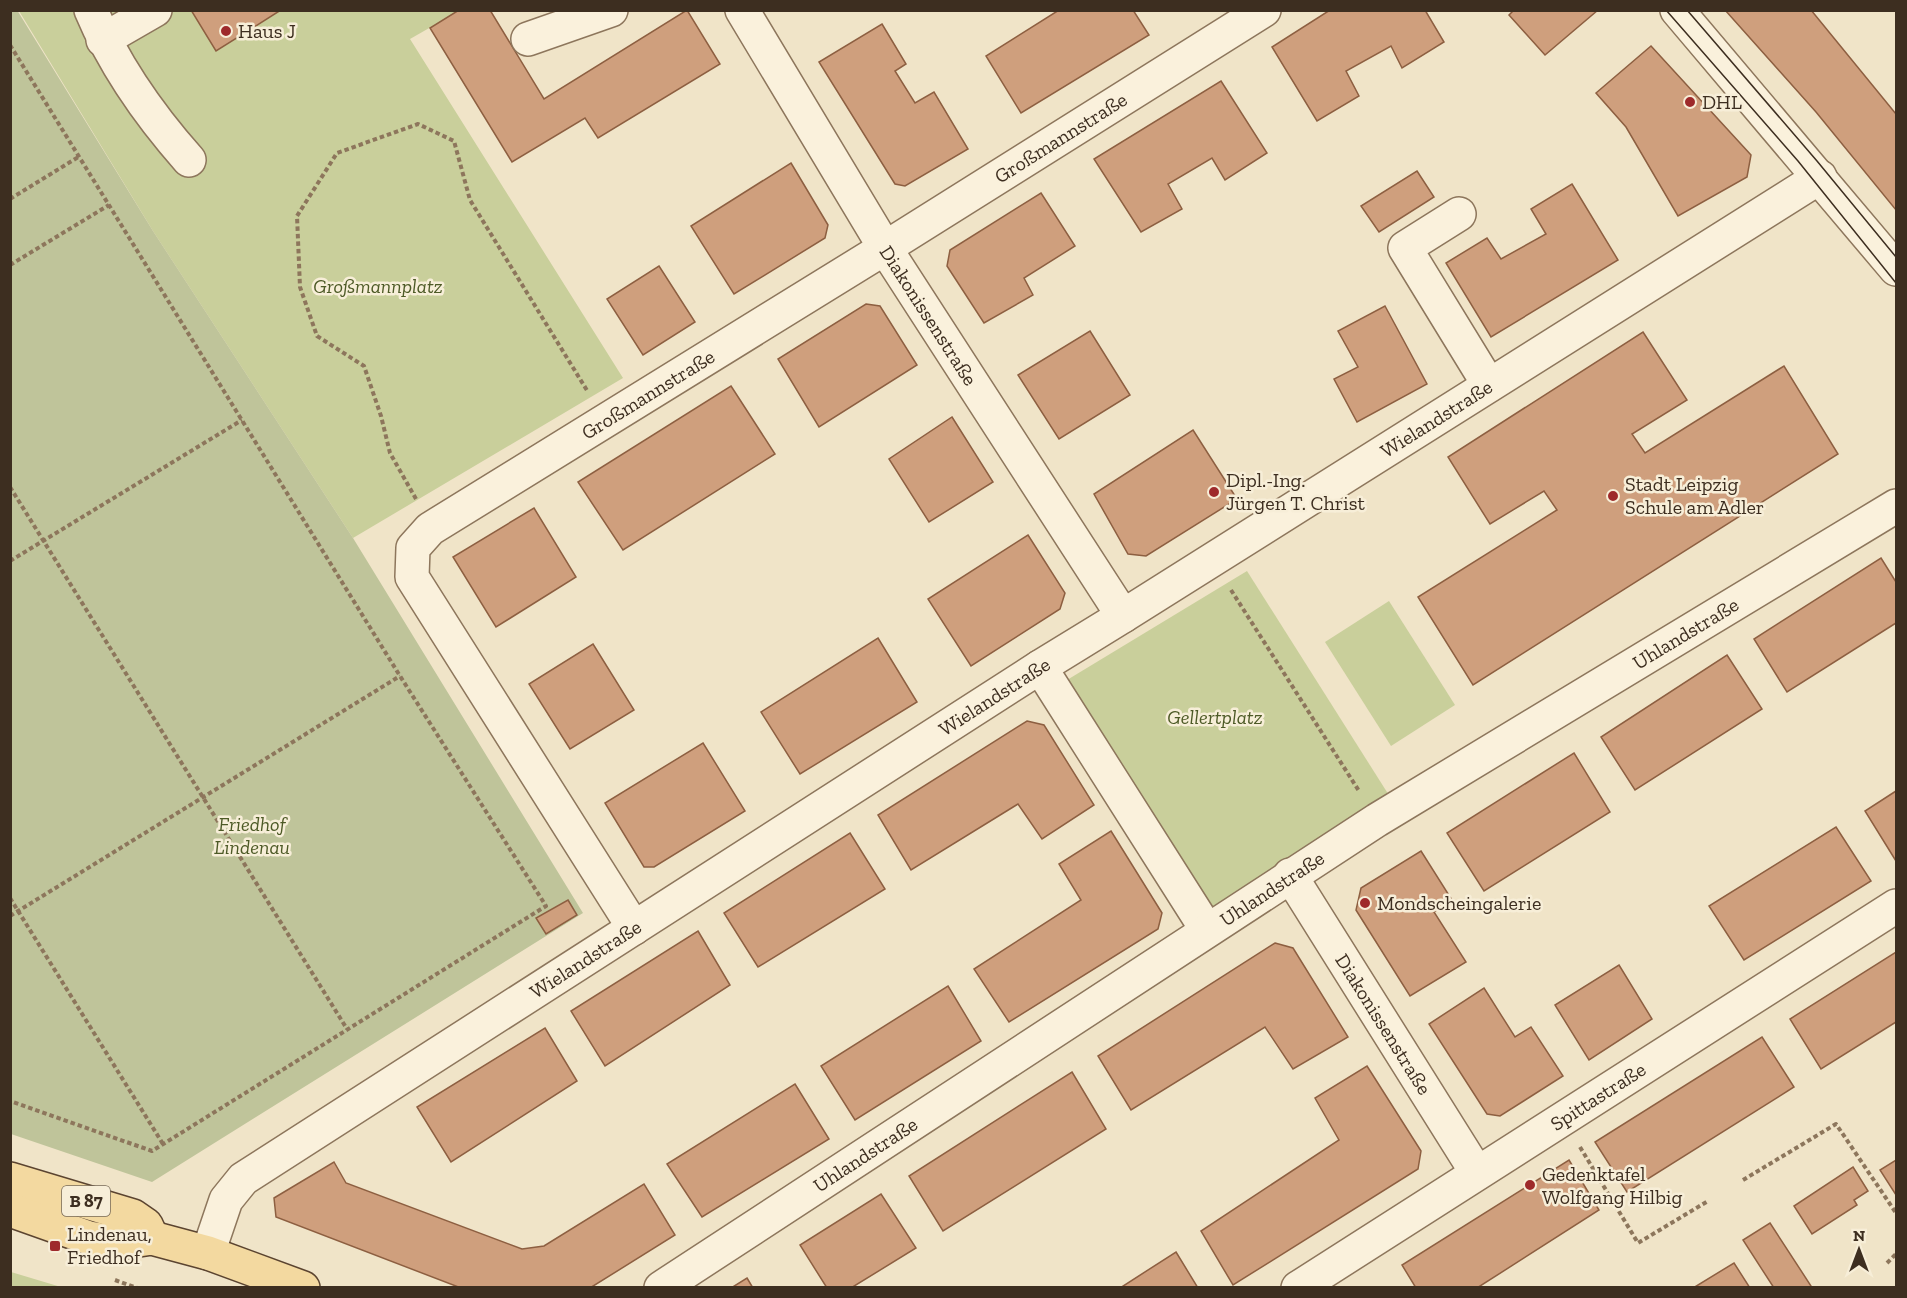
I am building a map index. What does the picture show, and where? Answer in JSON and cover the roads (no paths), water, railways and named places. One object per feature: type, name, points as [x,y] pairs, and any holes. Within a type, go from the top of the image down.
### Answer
[{"type":"main road","name":"B 87","points":[[10,1179],[133,1216],[146,1225],[152,1238]]},
{"type":"main road","name":"B 87","points":[[10,1210],[89,1238],[119,1243],[152,1238],[208,1252],[303,1287]]},
{"type":"street","points":[[155,10],[97,25],[160,127],[189,160]]},
{"type":"street","points":[[528,39],[611,10]]},
{"type":"street","name":"Diakonissenstraße","points":[[742,10],[885,248],[1123,616]]},
{"type":"street","name":"Großmannstraße","points":[[633,928],[412,577],[413,548],[430,529],[885,248],[1264,10]]},
{"type":"street","points":[[1677,10],[1896,269]]},
{"type":"street","name":"Wielandstraße","points":[[208,1252],[226,1200],[243,1179],[1040,667],[1820,177]]},
{"type":"street","points":[[1459,214],[1405,248],[1489,385]]},
{"type":"street","name":"Uhlandstraße","points":[[661,1287],[1377,819],[1896,506]]},
{"type":"street","points":[[1040,667],[1207,930]]},
{"type":"street","name":"Diakonissenstraße","points":[[1290,875],[1477,1173]]},
{"type":"street","name":"Spittastraße","points":[[1298,1287],[1896,906]]},
{"type":"tram line","points":[[1666,10],[1798,161],[1896,283]]},
{"type":"tram line","points":[[1687,10],[1896,257]]},
{"type":"place","name":"Haus J","points":[[226,31]]},
{"type":"place","name":"DHL","points":[[1690,102]]},
{"type":"place","name":"Dipl.-Ing. Jürgen T. Christ","points":[[1214,492]]},
{"type":"place","name":"Stadt Leipzig Schule am Adler","points":[[1613,496]]},
{"type":"place","name":"Mondscheingalerie","points":[[1365,903]]},
{"type":"place","name":"Gedenktafel Wolfgang Hilbig","points":[[1530,1185]]},
{"type":"place","name":"Lindenau, Friedhof","points":[[55,1246]]},
{"type":"park label","name":"Großmannplatz","points":[[378,286]]},
{"type":"park label","name":"Gellertplatz","points":[[1215,717]]},
{"type":"park label","name":"Friedhof Lindenau","points":[[252,836]]}]
